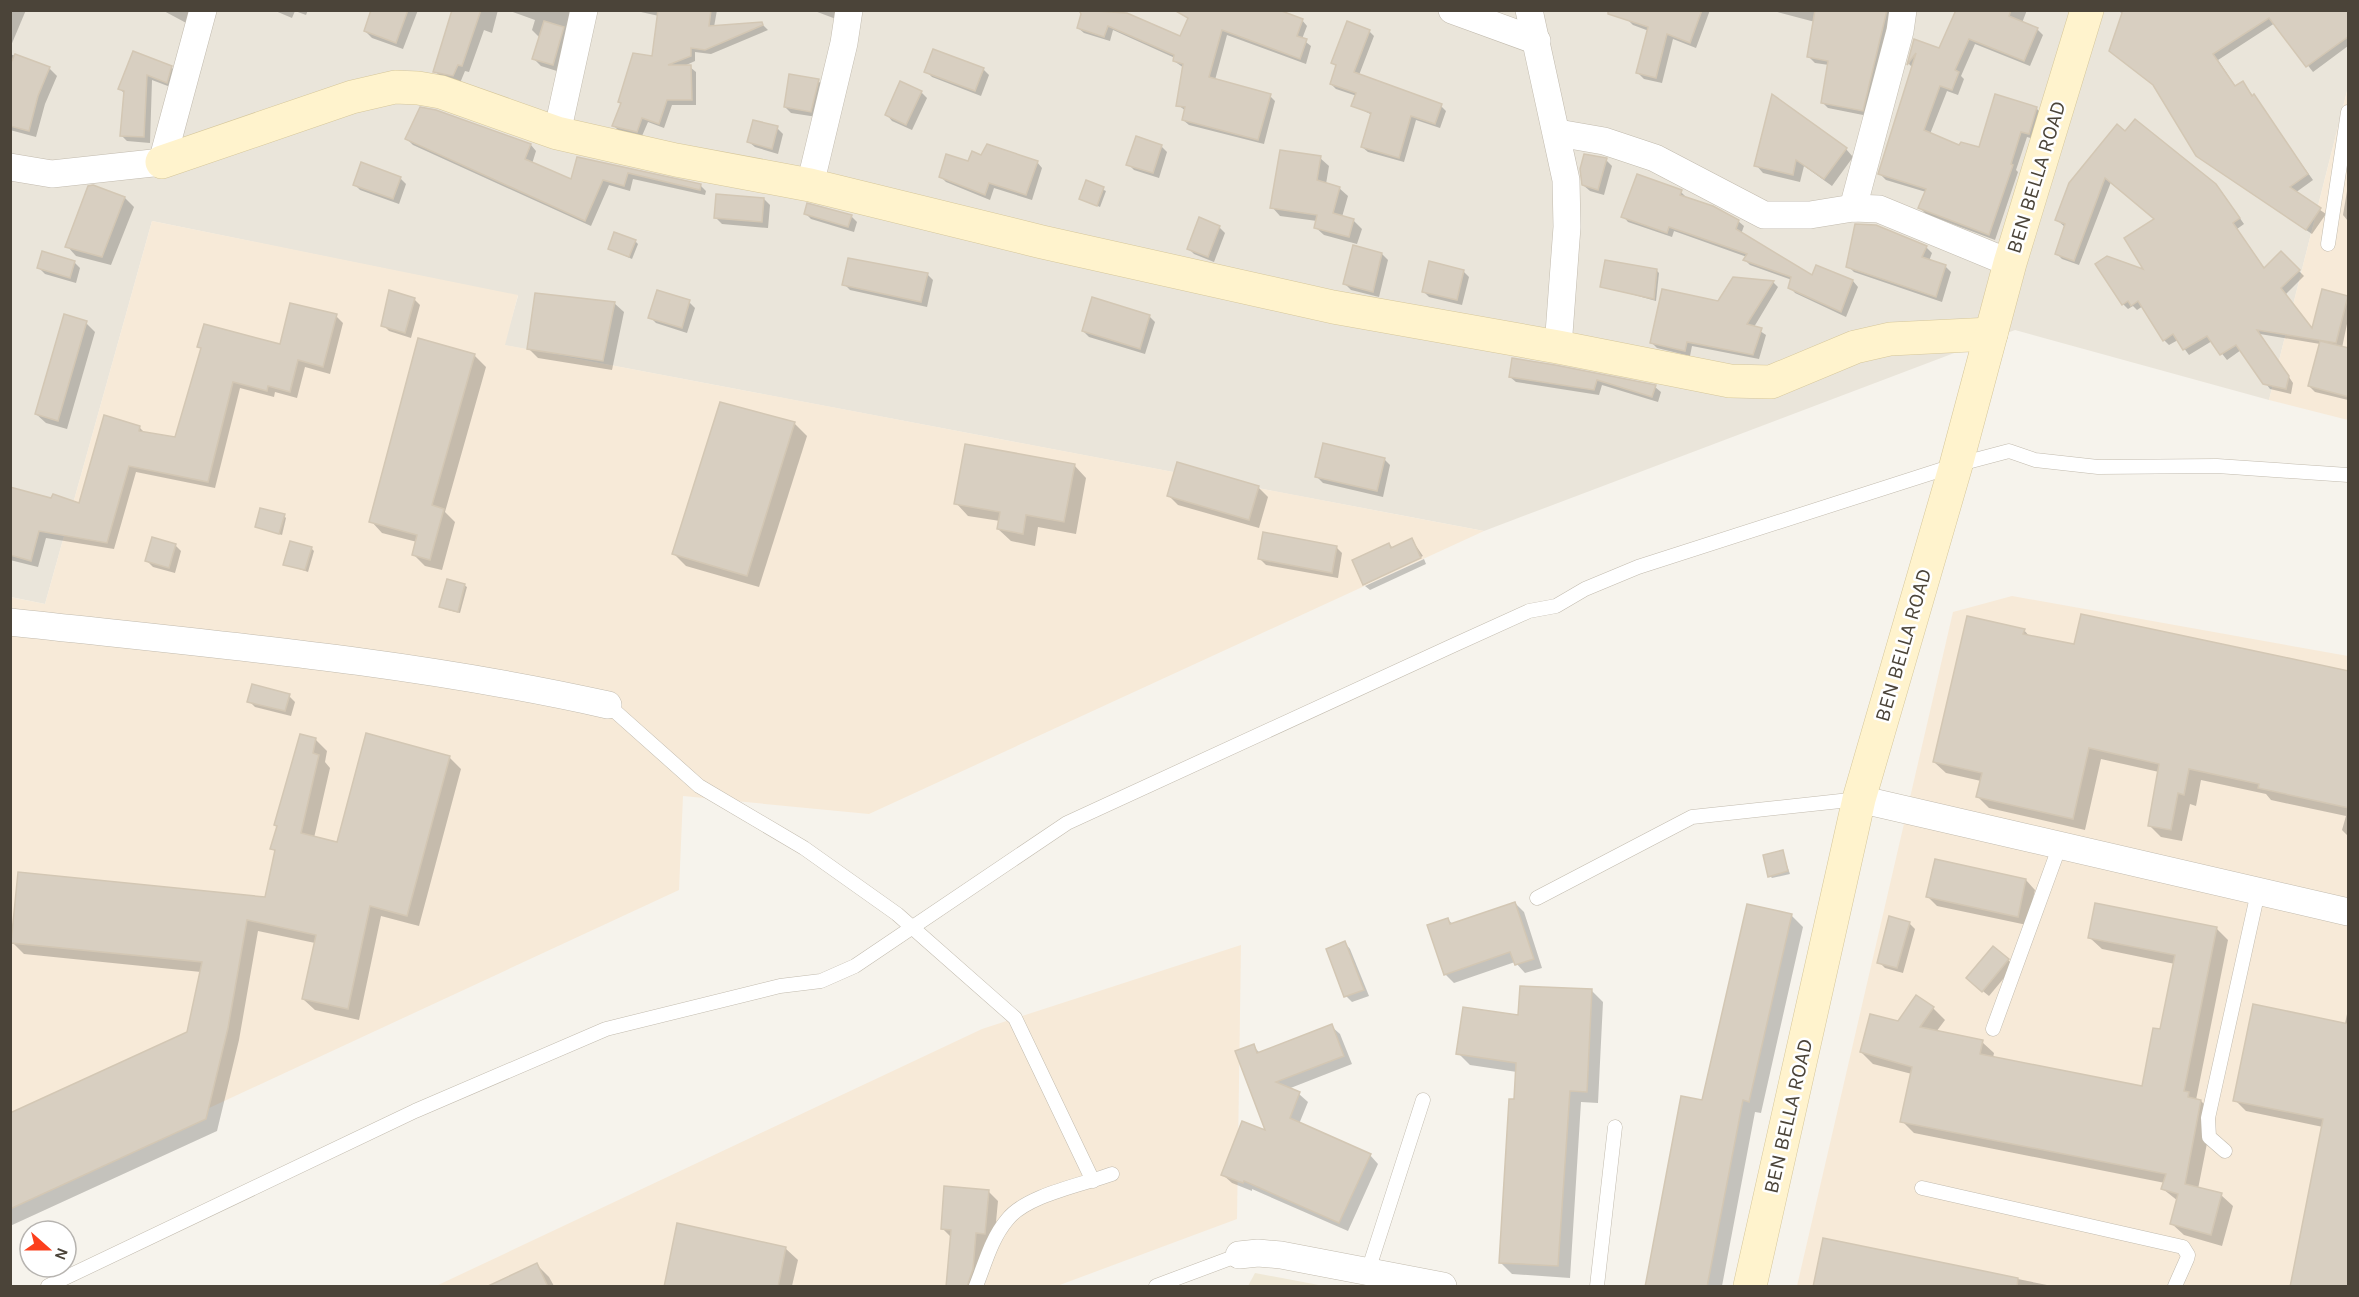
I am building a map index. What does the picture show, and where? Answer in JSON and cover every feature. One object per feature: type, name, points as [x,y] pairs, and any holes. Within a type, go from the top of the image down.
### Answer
[{"type":"street","points":[[162,162],[203,10]]},
{"type":"street","points":[[557,133],[584,10]]},
{"type":"street","points":[[810,185],[844,43],[849,10]]},
{"type":"street","points":[[1452,10],[1537,41]]},
{"type":"street","points":[[1529,10],[1558,133],[1566,180],[1567,227],[1558,347]]},
{"type":"street","points":[[1853,208],[1900,31],[1903,10]]},
{"type":"street","name":"BEN BELLA ROAD","points":[[1750,1287],[1859,799],[1956,465],[2010,263],[2087,10]]},
{"type":"street","points":[[10,167],[52,174],[162,162],[292,116],[394,87],[441,92],[557,133],[676,160],[810,185],[1042,242],[1333,308],[1558,347],[1730,381],[1771,381],[1855,347],[1890,339],[1991,334]]},
{"type":"street","points":[[1558,133],[1604,141],[1655,159],[1764,215],[1810,215],[1853,208],[1879,209],[2010,263]]},
{"type":"street","points":[[10,622],[313,655],[555,693],[608,705]]},
{"type":"street","points":[[1859,799],[2349,912]]},
{"type":"street","points":[[1239,1255],[1258,1252],[1281,1255],[1443,1287]]},
{"type":"lane","points":[[2328,244],[2349,112]]},
{"type":"lane","points":[[48,1287],[415,1111],[606,1029],[780,986],[821,981],[855,966],[1067,823],[1529,611],[1556,606],[1585,589],[1638,567],[1956,465],[2009,451],[2035,460],[2098,467],[2217,466],[2349,476]]},
{"type":"lane","points":[[608,705],[699,786],[804,848],[912,927],[1015,1018],[1093,1181]]},
{"type":"lane","points":[[1537,898],[1692,817],[1859,799]]},
{"type":"lane","points":[[1993,1029],[2060,845]]},
{"type":"lane","points":[[2224,1151],[2209,1137],[2208,1118],[2258,892]]},
{"type":"lane","points":[[1368,1271],[1423,1100]]},
{"type":"lane","points":[[1597,1287],[1615,1127]]},
{"type":"lane","points":[[976,1287],[995,1237],[1008,1218],[1025,1204],[1112,1174]]},
{"type":"lane","points":[[1922,1188],[2183,1246],[2188,1255],[2175,1287]]},
{"type":"lane","points":[[1156,1287],[1239,1255]]},
{"type":"shaded area","points":[[2348,10],[2348,87],[2269,400],[2015,330],[1484,531],[504,345],[518,296],[152,221],[45,604],[11,597],[10,11]]},
{"type":"shaded area","points":[[2348,87],[2348,420],[2269,400]]},
{"type":"shaded area","points":[[152,221],[518,295],[505,345],[1484,531],[869,814],[683,796],[679,890],[11,1200],[10,597],[45,604]]},
{"type":"shaded area","points":[[2012,596],[2348,656],[2348,1286],[1797,1286],[1953,612]]},
{"type":"shaded area","points":[[1241,945],[1237,1219],[1057,1286],[436,1286],[982,1029]]},
{"type":"shaded area","points":[[1255,1273],[1324,1286],[1248,1286]]},
{"type":"building","points":[[371,10],[408,10],[396,43],[364,31]]},
{"type":"building","points":[[452,10],[481,10],[462,66],[458,65],[453,76],[433,72]]},
{"type":"building","points":[[658,10],[711,10],[709,26],[762,22],[763,25],[705,50],[691,48],[691,56],[668,65],[691,65],[692,100],[667,100],[659,124],[642,118],[637,132],[612,126],[621,103],[618,102],[633,53],[652,56]]},
{"type":"building","points":[[1079,10],[1127,13],[1180,36],[1188,18],[1174,10],[1279,10],[1303,19],[1297,36],[1307,39],[1300,59],[1222,30],[1209,77],[1271,94],[1258,140],[1182,120],[1185,107],[1176,106],[1183,64],[1173,61],[1174,55],[1108,26],[1104,37],[1077,28],[1081,14]]},
{"type":"building","points":[[1608,10],[1702,10],[1690,43],[1667,34],[1656,78],[1636,73],[1648,27],[1608,14]]},
{"type":"building","points":[[1815,10],[1887,10],[1863,111],[1821,103],[1828,61],[1807,57]]},
{"type":"building","points":[[1956,10],[2011,10],[2009,16],[2038,28],[2024,61],[1969,39],[1955,70],[1959,72],[1952,90],[1940,86],[1924,130],[1959,145],[1961,142],[1979,147],[1995,94],[2037,107],[2029,134],[2021,132],[2011,164],[2013,165],[1989,235],[1918,208],[1926,189],[1878,174],[1916,53],[1907,65],[1914,39],[1939,48]]},
{"type":"building","points":[[2123,10],[2349,10],[2349,36],[2306,67],[2269,18],[2213,54],[2235,86],[2243,81],[2252,96],[2254,94],[2308,174],[2290,187],[2321,208],[2306,230],[2196,156],[2153,85],[2109,51]]},
{"type":"building","points":[[544,21],[564,27],[553,65],[532,59]]},
{"type":"building","points":[[1347,21],[1370,30],[1354,72],[1442,104],[1435,124],[1411,116],[1399,158],[1361,147],[1371,113],[1351,106],[1356,93],[1330,84],[1336,65],[1331,63]]},
{"type":"building","points":[[933,49],[984,68],[975,91],[924,72]]},
{"type":"building","points":[[133,51],[172,66],[167,83],[147,75],[144,137],[120,136],[124,91],[118,89]]},
{"type":"building","points":[[15,54],[50,67],[38,96],[29,131],[10,126],[10,65]]},
{"type":"building","points":[[789,74],[819,79],[811,112],[784,107]]},
{"type":"building","points":[[900,81],[922,91],[906,125],[885,115]]},
{"type":"building","points":[[1772,94],[1847,148],[1824,179],[1796,160],[1793,175],[1754,166]]},
{"type":"building","points":[[420,107],[436,110],[531,144],[525,159],[571,179],[577,157],[701,184],[700,190],[628,173],[624,186],[603,180],[585,221],[405,139]]},
{"type":"building","points":[[2135,119],[2216,184],[2240,218],[2233,223],[2264,268],[2281,251],[2300,270],[2281,288],[2312,328],[2322,289],[2348,296],[2336,343],[2257,330],[2289,376],[2286,389],[2263,384],[2236,345],[2220,355],[2207,336],[2183,350],[2173,334],[2163,341],[2138,301],[2131,306],[2128,301],[2122,305],[2095,264],[2107,256],[2143,269],[2124,238],[2154,219],[2105,178],[2074,261],[2055,254],[2065,224],[2055,220],[2069,183],[2117,124],[2125,131]]},
{"type":"building","points":[[753,120],[778,126],[772,149],[747,142]]},
{"type":"building","points":[[1136,136],[1162,145],[1153,173],[1126,165]]},
{"type":"building","points":[[987,144],[1038,161],[1026,195],[989,183],[985,195],[939,177],[946,154],[968,161],[972,151],[981,155]]},
{"type":"building","points":[[1280,150],[1321,156],[1317,180],[1340,187],[1333,213],[1354,219],[1349,237],[1314,228],[1317,215],[1270,208]]},
{"type":"building","points":[[1584,154],[1607,158],[1598,190],[1582,185],[1580,169]]},
{"type":"building","points":[[361,162],[401,177],[393,199],[353,185]]},
{"type":"building","points":[[1637,174],[1682,190],[1680,195],[1713,206],[1739,220],[1736,229],[1812,275],[1816,265],[1853,280],[1841,312],[1788,288],[1791,277],[1743,260],[1747,254],[1669,227],[1667,233],[1621,217]]},
{"type":"building","points":[[1086,180],[1104,187],[1097,206],[1079,199]]},
{"type":"building","points":[[93,185],[125,197],[102,257],[65,247],[88,186]]},
{"type":"building","points":[[716,194],[764,198],[762,222],[714,218]]},
{"type":"building","points":[[807,203],[852,215],[848,227],[804,214]]},
{"type":"building","points":[[1199,217],[1220,226],[1208,257],[1187,249]]},
{"type":"building","points":[[1855,224],[1876,225],[1927,246],[1922,257],[1946,265],[1936,297],[1846,267]]},
{"type":"building","points":[[614,232],[636,240],[629,257],[608,249]]},
{"type":"building","points":[[1353,245],[1382,253],[1373,292],[1343,284]]},
{"type":"building","points":[[42,251],[75,261],[70,278],[37,268]]},
{"type":"building","points":[[848,258],[928,273],[921,302],[842,285]]},
{"type":"building","points":[[1605,260],[1657,269],[1654,299],[1600,287]]},
{"type":"building","points":[[1429,261],[1464,270],[1457,300],[1422,292]]},
{"type":"building","points":[[1733,277],[1774,281],[1747,324],[1762,328],[1753,355],[1687,342],[1685,351],[1650,343],[1662,289],[1718,301]]},
{"type":"building","points":[[389,290],[415,298],[405,333],[381,326]]},
{"type":"building","points":[[657,290],[690,300],[682,328],[648,318]]},
{"type":"building","points":[[535,293],[615,302],[603,361],[527,349]]},
{"type":"building","points":[[1092,297],[1150,315],[1140,349],[1082,331]]},
{"type":"building","points":[[290,303],[337,314],[323,367],[298,360],[290,392],[268,386],[267,391],[233,382],[208,482],[129,466],[107,543],[39,531],[31,561],[10,555],[10,487],[51,498],[53,494],[79,503],[104,415],[140,426],[139,431],[175,437],[201,348],[197,347],[204,324],[280,344]]},
{"type":"building","points":[[64,314],[87,321],[58,421],[35,414]]},
{"type":"building","points":[[418,338],[475,354],[432,505],[444,509],[430,560],[412,555],[417,535],[369,522]]},
{"type":"building","points":[[2320,341],[2349,348],[2349,397],[2308,386]]},
{"type":"building","points":[[1512,358],[1656,385],[1652,397],[1597,380],[1594,390],[1509,377]]},
{"type":"building","points":[[720,402],[795,422],[747,576],[672,554]]},
{"type":"building","points":[[1323,443],[1385,458],[1377,491],[1315,477]]},
{"type":"building","points":[[965,444],[1075,464],[1064,522],[1026,515],[1023,534],[997,529],[1000,512],[954,504]]},
{"type":"building","points":[[1177,462],[1259,486],[1249,520],[1167,496]]},
{"type":"building","points":[[260,508],[285,514],[279,534],[255,527]]},
{"type":"building","points":[[1263,532],[1337,546],[1332,573],[1258,559]]},
{"type":"building","points":[[152,537],[176,544],[169,568],[145,561]]},
{"type":"building","points":[[1412,538],[1421,558],[1363,585],[1352,560],[1389,543],[1391,548]]},
{"type":"building","points":[[290,541],[312,547],[305,570],[283,565]]},
{"type":"building","points":[[447,579],[465,584],[458,612],[439,607]]},
{"type":"building","points":[[2081,614],[2349,671],[2349,808],[2258,788],[2259,784],[2189,769],[2184,795],[2178,793],[2171,830],[2148,826],[2159,764],[2089,748],[2073,819],[1976,797],[1982,773],[1933,762],[1967,616],[2025,629],[2023,634],[2074,644]]},
{"type":"building","points":[[252,684],[290,694],[285,711],[247,702]]},
{"type":"building","points":[[366,733],[450,756],[407,916],[370,906],[348,1009],[302,999],[316,935],[247,920],[228,1028],[206,1119],[10,1209],[10,1113],[187,1032],[202,962],[11,943],[18,872],[265,897],[275,850],[270,849],[277,826],[274,825],[300,734],[316,738],[313,753],[319,755],[301,833],[337,842]]},
{"type":"building","points":[[1783,850],[1788,871],[1768,877],[1763,855]]},
{"type":"building","points":[[1935,859],[2026,879],[2018,917],[1926,897]]},
{"type":"building","points":[[1515,902],[1534,959],[1515,965],[1510,952],[1444,975],[1427,925],[1448,918],[1450,924]]},
{"type":"building","points":[[2095,903],[2217,927],[2184,1091],[2189,1092],[2188,1097],[2201,1100],[2185,1184],[2222,1193],[2211,1235],[2170,1224],[2178,1194],[2161,1189],[2166,1174],[1900,1122],[1912,1067],[1860,1052],[1870,1014],[1898,1021],[1916,995],[1934,1007],[1920,1027],[1983,1040],[1980,1054],[2142,1086],[2153,1028],[2160,1029],[2175,955],[2088,938]]},
{"type":"building","points":[[1747,904],[1792,914],[1749,1102],[1743,1100],[1707,1287],[1645,1287],[1681,1096],[1702,1100]]},
{"type":"building","points":[[1889,916],[1910,922],[1897,968],[1877,963]]},
{"type":"building","points":[[1345,941],[1364,990],[1344,997],[1326,949]]},
{"type":"building","points":[[1993,946],[2009,959],[1982,992],[1966,978]]},
{"type":"building","points":[[1520,986],[1592,989],[1587,1092],[1570,1091],[1558,1266],[1499,1263],[1509,1099],[1514,1099],[1516,1063],[1456,1054],[1463,1007],[1518,1015]]},
{"type":"building","points":[[2253,1004],[2349,1024],[2349,1287],[2290,1287],[2323,1119],[2233,1101]]},
{"type":"building","points":[[1332,1024],[1344,1056],[1276,1082],[1300,1092],[1290,1118],[1371,1154],[1339,1223],[1244,1181],[1243,1183],[1221,1175],[1242,1121],[1265,1130],[1235,1051],[1254,1044],[1257,1053]]},
{"type":"building","points":[[944,1186],[989,1190],[985,1234],[976,1233],[973,1269],[967,1287],[946,1287],[951,1230],[941,1229]]},
{"type":"building","points":[[677,1223],[786,1247],[778,1287],[664,1287]]},
{"type":"building","points":[[1823,1238],[2018,1278],[2017,1287],[1813,1287]]},
{"type":"building","points":[[537,1263],[548,1287],[486,1287]]}]
